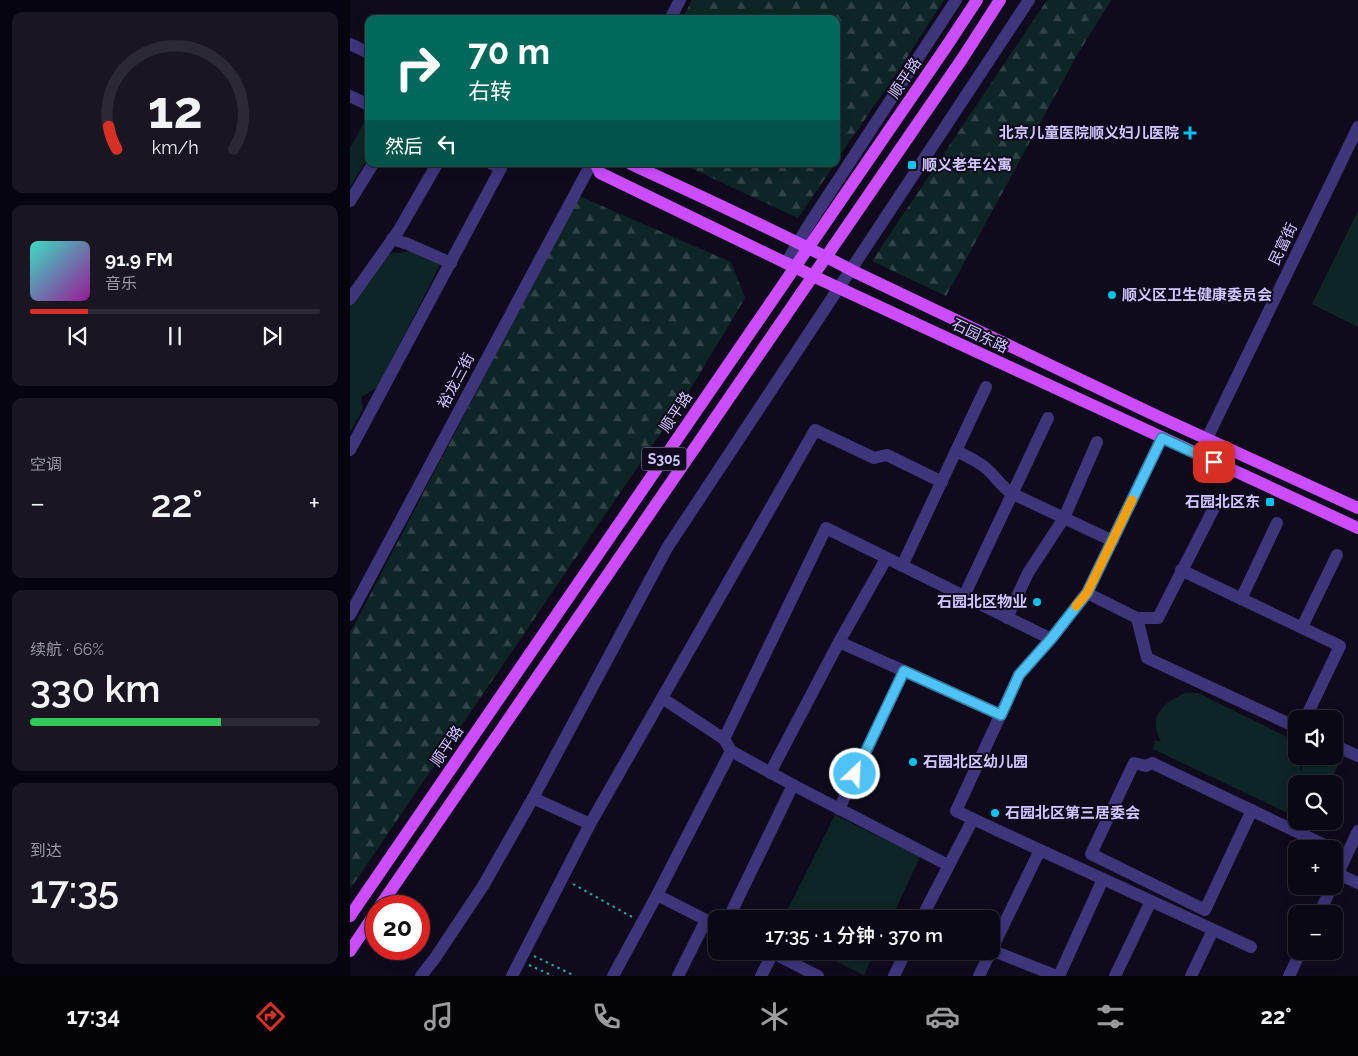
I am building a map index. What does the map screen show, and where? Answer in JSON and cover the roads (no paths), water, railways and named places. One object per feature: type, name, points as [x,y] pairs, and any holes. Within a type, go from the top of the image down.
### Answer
[{"type":"main road","name":"顺平路","points":[[350,916],[803,245],[977,0]]},
{"type":"main road","name":"S305","points":[[388,895],[962,59],[1000,0]]},
{"type":"main road","name":"石园东路","points":[[597,167],[600,173],[813,276],[1358,528]]},
{"type":"main road","name":"石园东路","points":[[637,167],[1207,439],[1358,508]]},
{"type":"main road","points":[[350,950],[365,928]]},
{"type":"street","points":[[672,15],[680,0]]},
{"type":"street","points":[[803,245],[956,0]]},
{"type":"street","points":[[420,976],[435,958],[483,886],[533,798],[667,548],[1028,0]]},
{"type":"street","points":[[350,44],[365,51]]},
{"type":"street","points":[[350,96],[365,103]]},
{"type":"street","name":"民富街","points":[[1199,455],[1358,127]]},
{"type":"street","points":[[350,201],[372,167]]},
{"type":"street","points":[[350,299],[392,239],[435,167]]},
{"type":"street","points":[[350,450],[501,168],[499,167]]},
{"type":"street","name":"裕龙三街","points":[[350,614],[589,167]]},
{"type":"street","points":[[392,239],[451,263]]},
{"type":"street","points":[[902,566],[986,387]]},
{"type":"street","points":[[964,596],[1048,418]]},
{"type":"street","points":[[512,976],[590,824],[815,430],[874,458],[887,455],[942,482]]},
{"type":"street","points":[[1162,438],[1087,593],[1051,639],[1019,675],[956,812],[1250,947]]},
{"type":"street","points":[[1007,618],[1028,573],[1064,518],[1097,442]]},
{"type":"street","points":[[956,451],[970,457],[987,469],[1006,490],[1113,541]]},
{"type":"street","points":[[1087,593],[1137,618],[1158,618],[1216,504]]},
{"type":"street","points":[[1241,599],[1276,523]]},
{"type":"street","points":[[724,738],[826,528],[1051,639]]},
{"type":"street","points":[[1302,627],[1336,555]]},
{"type":"street","points":[[770,773],[839,642],[886,559]]},
{"type":"street","points":[[1181,570],[1340,646],[1309,710]]},
{"type":"street","points":[[1137,618],[1147,658],[1288,723]]},
{"type":"street","points":[[839,642],[1001,715]]},
{"type":"street","points":[[839,808],[904,671]]},
{"type":"street","points":[[662,698],[724,738],[731,751],[948,865]]},
{"type":"street","points":[[1343,749],[1358,756]]},
{"type":"street","points":[[613,976],[731,751]]},
{"type":"street","points":[[1252,810],[1204,910],[1091,854],[1134,763],[1146,766],[1152,762],[1315,840]]},
{"type":"street","points":[[732,910],[793,785]]},
{"type":"street","points":[[533,798],[590,824]]},
{"type":"street","points":[[926,910],[973,819]]},
{"type":"street","points":[[1343,863],[1358,831]]},
{"type":"street","points":[[1000,932],[1040,850]]},
{"type":"street","points":[[1343,853],[1347,855]]},
{"type":"street","points":[[1000,953],[1058,976],[1104,879]]},
{"type":"street","points":[[1343,880],[1358,883]]},
{"type":"street","points":[[657,895],[708,921]]},
{"type":"street","points":[[1116,976],[1152,901]]},
{"type":"street","points":[[678,976],[708,928]]},
{"type":"street","points":[[1191,976],[1213,930]]},
{"type":"street","points":[[761,976],[768,960]]},
{"type":"street","points":[[787,960],[818,976]]},
{"type":"street","points":[[894,976],[902,960]]},
{"type":"street","points":[[979,976],[986,960]]},
{"type":"street","points":[[1289,976],[1297,960]]},
{"type":"place","name":"北京儿童医院顺义妇儿医院","points":[[1190,133]]},
{"type":"place","name":"顺义老年公寓","points":[[912,165]]},
{"type":"place","name":"顺义区卫生健康委员会","points":[[1112,295]]},
{"type":"place","name":"石园北区东","points":[[1270,502]]},
{"type":"place","name":"石园北区物业","points":[[1037,602]]},
{"type":"place","name":"石园北区幼儿园","points":[[913,762]]},
{"type":"place","name":"石园北区第三居委会","points":[[995,813]]}]
